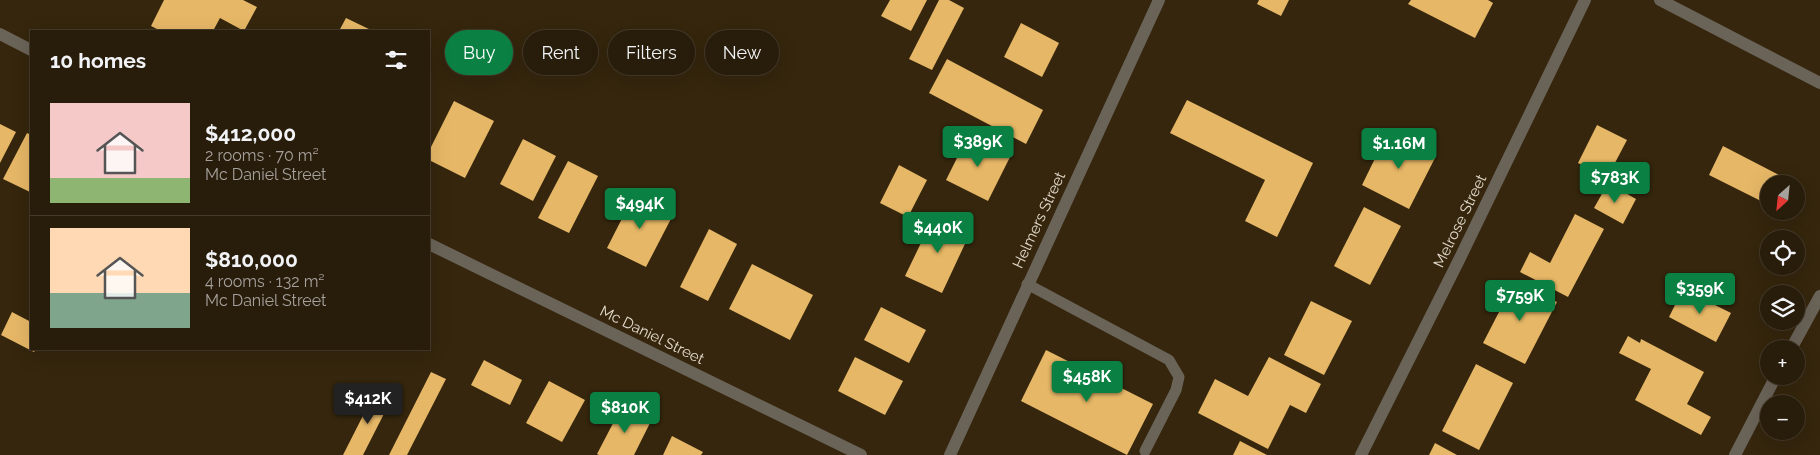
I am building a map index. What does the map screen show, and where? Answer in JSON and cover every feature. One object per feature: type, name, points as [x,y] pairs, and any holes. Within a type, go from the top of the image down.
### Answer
[{"type":"street","name":"Melrose Street","points":[[1361,455],[1459,260],[1585,0]]},
{"type":"street","points":[[1660,0],[1820,83]]},
{"type":"street","name":"Helmers Street","points":[[950,455],[1027,284],[1107,115],[1154,2]]},
{"type":"street","points":[[0,34],[30,49]]},
{"type":"street","name":"Mc Daniel Street","points":[[430,244],[861,455]]},
{"type":"street","points":[[1796,340],[1820,296]]},
{"type":"street","points":[[1735,455],[1771,385]]},
{"type":"lane","points":[[1027,284],[1169,360],[1179,377],[1176,390],[1145,451]]},
{"type":"building","points":[[164,0],[243,0],[257,7],[245,30],[220,18],[214,30],[159,30],[151,26]]},
{"type":"building","points":[[890,0],[927,0],[911,31],[881,16]]},
{"type":"building","points":[[939,0],[949,0],[964,8],[932,70],[909,59]]},
{"type":"building","points":[[1259,0],[1289,0],[1281,16],[1257,4]]},
{"type":"building","points":[[1411,0],[1488,0],[1493,3],[1475,38],[1408,4]]},
{"type":"building","points":[[346,18],[371,30],[340,30]]},
{"type":"building","points":[[1021,23],[1059,43],[1042,77],[1004,57]]},
{"type":"building","points":[[947,59],[1043,110],[1026,144],[929,93]]},
{"type":"building","points":[[1187,100],[1313,163],[1277,237],[1245,221],[1265,180],[1170,133]]},
{"type":"building","points":[[454,101],[494,121],[465,178],[430,160],[430,149]]},
{"type":"building","points":[[0,124],[16,132],[0,163]]},
{"type":"building","points":[[1597,125],[1627,140],[1607,178],[1578,163]]},
{"type":"building","points":[[1388,132],[1436,156],[1409,209],[1362,185]]},
{"type":"building","points":[[27,133],[30,134],[30,192],[3,179]]},
{"type":"building","points":[[969,134],[1011,155],[988,201],[946,180]]},
{"type":"building","points":[[523,139],[556,156],[533,201],[500,184]]},
{"type":"building","points":[[1723,146],[1779,175],[1760,175],[1760,200],[1709,175]]},
{"type":"building","points":[[568,161],[598,176],[569,233],[538,218]]},
{"type":"building","points":[[899,165],[927,180],[908,217],[880,203]]},
{"type":"building","points":[[1608,183],[1636,199],[1623,224],[1594,208]]},
{"type":"building","points":[[635,193],[674,213],[646,267],[607,248]]},
{"type":"building","points":[[1364,207],[1401,226],[1370,285],[1334,266]]},
{"type":"building","points":[[935,214],[971,231],[942,293],[905,276]]},
{"type":"building","points":[[1575,214],[1604,229],[1568,297],[1520,272],[1530,252],[1550,263]]},
{"type":"building","points":[[709,229],[737,244],[708,301],[680,287]]},
{"type":"building","points":[[752,264],[813,295],[790,340],[729,309]]},
{"type":"building","points":[[1515,281],[1557,302],[1525,364],[1483,343]]},
{"type":"building","points":[[1683,289],[1731,313],[1716,342],[1669,317]]},
{"type":"building","points":[[1311,301],[1352,321],[1324,375],[1284,355]]},
{"type":"building","points":[[881,307],[926,330],[909,363],[864,340]]},
{"type":"building","points":[[12,312],[30,321],[30,350],[1,335]]},
{"type":"building","points":[[1628,336],[1640,343],[1641,339],[1704,372],[1687,404],[1711,417],[1701,435],[1635,400],[1651,369],[1619,353]]},
{"type":"building","points":[[1046,350],[1153,404],[1127,455],[1021,401]]},
{"type":"building","points":[[855,357],[903,381],[885,415],[838,391]]},
{"type":"building","points":[[1269,357],[1321,384],[1306,413],[1290,405],[1268,449],[1198,413],[1215,379],[1248,396]]},
{"type":"building","points":[[484,360],[522,380],[510,405],[471,385]]},
{"type":"building","points":[[1476,364],[1513,383],[1479,450],[1442,431]]},
{"type":"building","points":[[431,372],[446,379],[407,455],[389,455]]},
{"type":"building","points":[[549,381],[585,400],[562,442],[526,423]]},
{"type":"building","points":[[375,392],[391,400],[363,455],[343,455]]},
{"type":"building","points":[[622,406],[651,421],[634,455],[599,455],[597,454]]},
{"type":"building","points":[[672,436],[703,452],[701,455],[663,455]]},
{"type":"building","points":[[1240,441],[1267,455],[1233,455]]},
{"type":"building","points":[[1435,443],[1457,455],[1429,455]]}]
